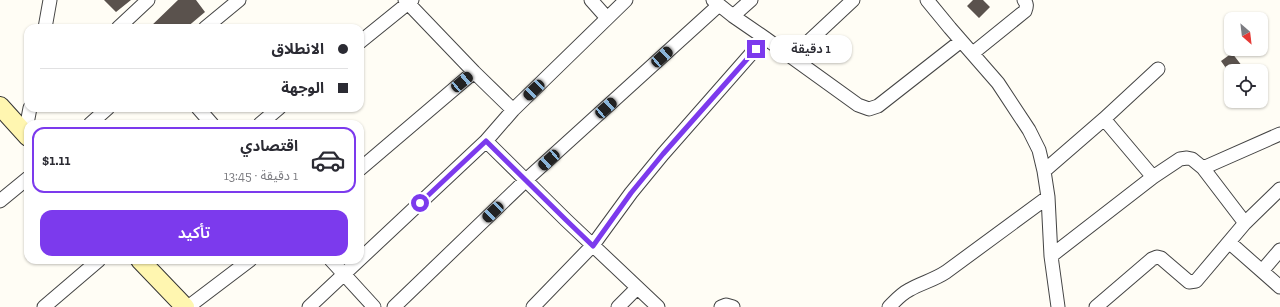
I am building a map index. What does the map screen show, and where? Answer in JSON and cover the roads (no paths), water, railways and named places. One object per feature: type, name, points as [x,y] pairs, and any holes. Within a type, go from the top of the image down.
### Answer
[{"type":"street","points":[[46,24],[50,0]]},
{"type":"street","points":[[122,24],[148,0]]},
{"type":"street","points":[[210,24],[239,0]]},
{"type":"street","points":[[591,0],[607,18]]},
{"type":"street","points":[[364,256],[486,141],[514,110],[626,0]]},
{"type":"street","points":[[733,16],[751,0]]},
{"type":"street","points":[[792,57],[853,0]]},
{"type":"street","points":[[928,0],[961,41],[998,83],[1029,130],[1039,150],[1048,197],[1051,256],[1058,307]]},
{"type":"street","points":[[976,57],[1025,11],[1027,7],[1024,0]]},
{"type":"street","points":[[364,39],[408,1],[474,72],[514,110]]},
{"type":"street","points":[[394,307],[526,180],[716,3],[858,105],[869,109],[878,106],[961,41]]},
{"type":"street","points":[[533,307],[593,246],[631,193],[663,154],[765,38]]},
{"type":"street","points":[[1044,171],[1104,119],[1158,69]]},
{"type":"street","points":[[364,166],[474,72]]},
{"type":"street","points":[[0,106],[24,133]]},
{"type":"street","points":[[94,120],[104,112]]},
{"type":"street","points":[[202,112],[208,120]]},
{"type":"street","points":[[265,120],[274,112]]},
{"type":"street","points":[[1104,119],[1153,177]]},
{"type":"street","points":[[1203,168],[1280,134]]},
{"type":"street","points":[[486,141],[566,220],[658,307]]},
{"type":"street","points":[[1051,256],[1153,177],[1180,159],[1192,159],[1203,168],[1245,223]]},
{"type":"street","points":[[0,202],[24,181]]},
{"type":"street","points":[[1096,307],[1152,259],[1161,258],[1189,282],[1196,281],[1230,243],[1245,223],[1280,189]]},
{"type":"street","points":[[890,307],[902,294],[937,278],[1048,197]]},
{"type":"street","points":[[1230,243],[1280,287]]},
{"type":"street","points":[[1262,271],[1280,250]]},
{"type":"street","points":[[44,307],[94,264]]},
{"type":"street","points":[[144,264],[186,307],[245,264]]},
{"type":"street","points":[[334,264],[374,307]]},
{"type":"street","points":[[309,307],[356,264]]},
{"type":"street","points":[[618,307],[637,288]]},
{"type":"street","points":[[721,307],[726,305],[733,307]]}]
